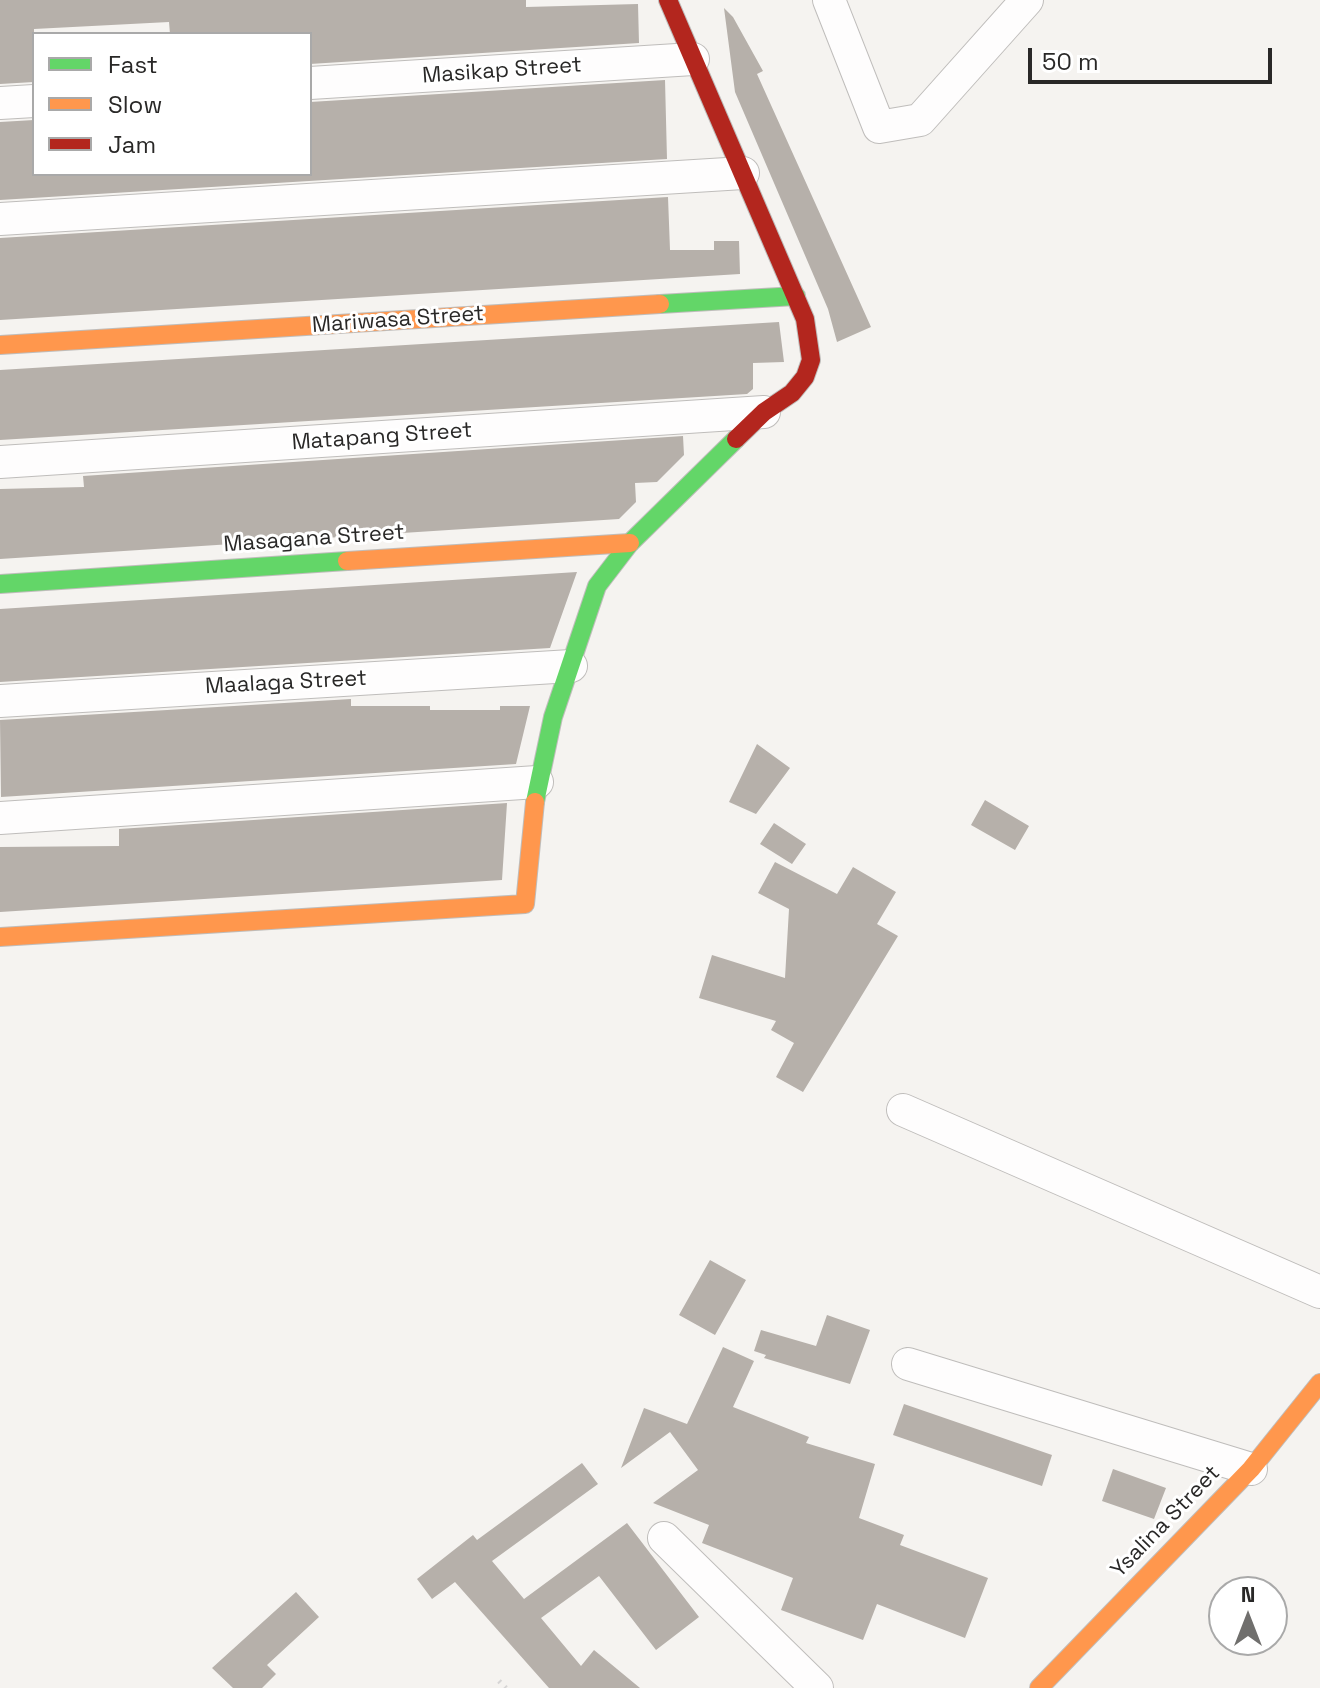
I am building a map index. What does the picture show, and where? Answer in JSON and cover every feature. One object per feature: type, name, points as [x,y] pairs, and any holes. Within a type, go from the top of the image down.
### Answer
[{"type":"street","points":[[0,937],[525,904],[537,782],[553,717],[597,586],[630,543],[764,412],[792,393],[805,377],[811,360],[805,319],[796,296],[668,0]]},
{"type":"street","points":[[829,0],[879,127],[920,120],[1027,0]]},
{"type":"street","name":"Masikap Street","points":[[312,83],[693,59]]},
{"type":"street","points":[[0,103],[32,101]]},
{"type":"street","points":[[0,219],[743,173]]},
{"type":"street","name":"Mariwasa Street","points":[[0,345],[796,296]]},
{"type":"street","name":"Matapang Street","points":[[0,462],[764,412]]},
{"type":"street","name":"Masagana Street","points":[[0,584],[630,543]]},
{"type":"street","name":"Maalaga Street","points":[[0,701],[571,666]]},
{"type":"street","points":[[0,818],[537,782]]},
{"type":"street","points":[[903,1110],[1320,1292]]},
{"type":"street","points":[[908,1364],[1251,1469]]},
{"type":"street","name":"Ysalina Street","points":[[1039,1688],[1251,1469],[1320,1383]]},
{"type":"street","points":[[664,1538],[817,1688]]},
{"type":"path","points":[[499,1681],[506,1688]]},
{"type":"building","points":[[0,0],[526,0],[526,7],[638,4],[639,43],[312,64],[312,32],[170,32],[169,22],[34,29],[32,82],[0,84]]},
{"type":"building","points":[[724,8],[733,17],[763,71],[757,74],[871,327],[837,342],[828,309],[735,92]]},
{"type":"building","points":[[665,80],[667,159],[0,200],[0,122],[32,120],[32,176],[312,176],[312,102]]},
{"type":"building","points":[[668,197],[670,250],[714,250],[714,241],[739,241],[740,274],[0,320],[0,238]]},
{"type":"building","points":[[779,322],[784,362],[753,363],[753,389],[747,394],[0,440],[0,370]]},
{"type":"building","points":[[683,436],[684,455],[657,482],[635,483],[636,502],[619,519],[0,559],[0,489],[84,487],[83,476]]},
{"type":"building","points":[[577,572],[550,648],[0,682],[0,609]]},
{"type":"building","points":[[351,699],[351,706],[430,706],[430,710],[500,710],[500,706],[530,706],[516,764],[1,797],[0,720]]},
{"type":"building","points":[[757,744],[790,768],[756,814],[729,802]]},
{"type":"building","points":[[985,800],[1029,826],[1015,850],[971,825]]},
{"type":"building","points":[[507,803],[502,880],[0,912],[0,847],[119,846],[119,829]]},
{"type":"building","points":[[774,823],[806,844],[792,864],[760,844]]},
{"type":"building","points":[[775,862],[837,894],[853,867],[896,892],[877,924],[898,936],[803,1092],[776,1077],[794,1043],[771,1030],[776,1021],[699,998],[712,955],[785,978],[789,909],[758,893]]},
{"type":"building","points":[[710,1260],[746,1280],[715,1335],[679,1315]]},
{"type":"building","points":[[827,1315],[870,1330],[850,1384],[764,1358],[766,1355],[754,1351],[761,1330],[816,1346]]},
{"type":"building","points":[[723,1347],[754,1361],[733,1407],[809,1437],[806,1443],[875,1464],[859,1518],[904,1535],[900,1545],[988,1578],[965,1638],[877,1604],[863,1640],[781,1610],[793,1578],[702,1543],[709,1525],[653,1503],[698,1470],[670,1432],[621,1468],[644,1408],[687,1424]]},
{"type":"building","points":[[904,1404],[1052,1455],[1042,1486],[893,1435]]},
{"type":"building","points":[[582,1463],[598,1484],[492,1561],[524,1599],[627,1523],[699,1617],[656,1650],[599,1576],[541,1618],[581,1666],[594,1650],[640,1688],[549,1688],[455,1582],[432,1599],[417,1579],[473,1535],[477,1540]]},
{"type":"building","points":[[1113,1469],[1166,1488],[1154,1519],[1102,1501]]},
{"type":"building","points":[[296,1592],[319,1617],[267,1665],[276,1674],[262,1688],[233,1688],[212,1668]]},
{"type":"traffic: fast","points":[[660,304],[796,296]]},
{"type":"traffic: fast","points":[[535,802],[553,717],[597,586],[630,543],[736,439]]},
{"type":"traffic: fast","points":[[0,584],[347,561]]},
{"type":"traffic: slow","points":[[0,345],[660,304]]},
{"type":"traffic: slow","points":[[347,561],[630,543]]},
{"type":"traffic: slow","points":[[0,937],[525,904],[535,802]]},
{"type":"traffic: slow","points":[[1039,1688],[1251,1469],[1320,1383]]},
{"type":"traffic: jam","points":[[668,0],[805,319],[811,360],[805,377],[792,393],[764,412],[736,439]]}]
